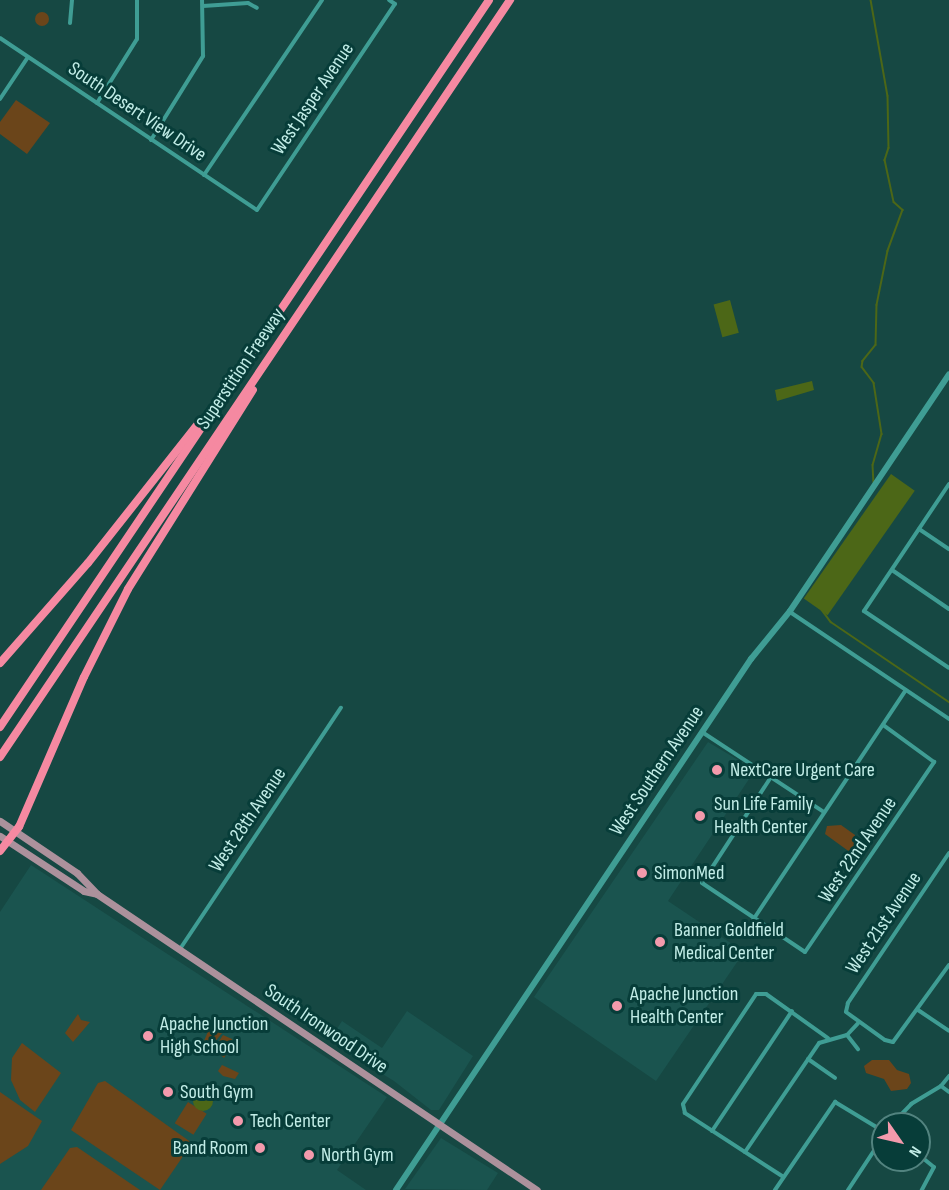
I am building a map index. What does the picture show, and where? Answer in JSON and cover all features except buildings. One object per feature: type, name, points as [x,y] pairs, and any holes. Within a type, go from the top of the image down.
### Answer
[{"type":"highway","name":"Superstition Freeway","points":[[0,727],[489,0]]},
{"type":"highway","name":"Superstition Freeway","points":[[0,757],[510,0]]},
{"type":"highway","points":[[0,850],[16,831],[129,589],[280,341]]},
{"type":"highway","points":[[0,663],[88,563],[231,383]]},
{"type":"main road","name":"West Southern Avenue","points":[[396,1190],[702,732],[763,642],[790,611],[949,374]]},
{"type":"main road","name":"South Ironwood Drive","points":[[0,821],[77,873],[97,894],[537,1190]]},
{"type":"main road","name":"South Ironwood Drive","points":[[0,836],[84,891],[97,894]]},
{"type":"street","points":[[70,23],[72,0]]},
{"type":"street","points":[[98,103],[137,39],[137,0]]},
{"type":"street","points":[[152,140],[203,56],[202,0]]},
{"type":"street","points":[[204,175],[322,0]]},
{"type":"street","name":"West Jasper Avenue","points":[[257,210],[395,4],[389,0]]},
{"type":"street","points":[[203,6],[248,3],[258,8]]},
{"type":"street","name":"South Desert View Drive","points":[[0,38],[257,210]]},
{"type":"street","points":[[0,99],[28,57]]},
{"type":"street","points":[[948,487],[864,611],[949,668]]},
{"type":"street","points":[[919,529],[949,549]]},
{"type":"street","points":[[892,570],[949,609]]},
{"type":"street","points":[[790,611],[949,719]]},
{"type":"street","points":[[771,777],[702,882],[753,920],[906,690]]},
{"type":"street","name":"West 28th Avenue","points":[[180,950],[341,708]]},
{"type":"street","name":"West 22nd Avenue","points":[[753,920],[805,952],[934,762],[883,724]]},
{"type":"street","points":[[702,732],[824,812]]},
{"type":"street","name":"West 21st Avenue","points":[[858,1023],[846,1012],[848,1003],[949,853]]},
{"type":"street","points":[[745,1152],[808,1059],[828,1038],[847,1035],[858,1023],[893,1042],[949,965]]},
{"type":"street","points":[[782,1176],[682,1109],[756,994],[761,993],[792,1011],[828,1038]]},
{"type":"street","points":[[918,1010],[949,1031]]},
{"type":"street","points":[[712,1131],[792,1011]]},
{"type":"street","points":[[847,1035],[858,1048]]},
{"type":"street","points":[[808,1059],[835,1078]]},
{"type":"street","points":[[903,1112],[911,1104],[941,1086],[949,1076]]},
{"type":"street","points":[[941,1086],[949,1092]]},
{"type":"street","points":[[775,1190],[782,1176],[835,1102],[871,1124]]},
{"type":"street","points":[[848,1190],[871,1155]]},
{"type":"street","points":[[922,1190],[934,1167],[931,1165]]},
{"type":"shaded area","points":[[39,12],[45,12],[49,19],[45,26],[39,26],[35,22],[35,16]]},
{"type":"shaded area","points":[[16,100],[50,123],[27,154],[0,134],[0,122]]},
{"type":"shaded area","points":[[730,300],[739,333],[722,337],[714,304]]},
{"type":"shaded area","points":[[812,381],[814,390],[777,401],[775,390]]},
{"type":"shaded area","points":[[891,474],[915,491],[828,615],[804,599]]},
{"type":"shaded area","points":[[708,742],[755,770],[668,901],[744,952],[656,1081],[534,997]]},
{"type":"shaded area","points":[[841,825],[855,835],[858,858],[825,834],[827,826]]},
{"type":"shaded area","name":"Apache Junction High School","points":[[31,865],[387,1097],[337,1170],[366,1190],[0,1190],[0,912]]},
{"type":"shaded area","points":[[407,1011],[473,1056],[439,1110],[431,1110],[394,1081],[329,1041],[342,1021],[382,1048]]},
{"type":"shaded area","points":[[78,1014],[81,1020],[90,1022],[73,1042],[65,1033]]},
{"type":"shaded area","points":[[215,1028],[222,1033],[210,1048],[204,1041],[209,1029]]},
{"type":"shaded area","points":[[223,1035],[232,1039],[233,1045],[224,1058],[214,1049]]},
{"type":"shaded area","points":[[22,1043],[61,1073],[35,1112],[20,1100],[11,1080],[12,1058]]},
{"type":"shaded area","points":[[872,1060],[889,1060],[897,1070],[909,1074],[911,1083],[907,1089],[891,1091],[884,1079],[866,1073],[864,1066]]},
{"type":"shaded area","points":[[222,1065],[239,1073],[235,1079],[223,1076],[218,1071]]},
{"type":"shaded area","points":[[105,1081],[192,1143],[160,1190],[71,1130],[98,1083]]},
{"type":"shaded area","points":[[203,1091],[210,1094],[213,1101],[210,1108],[203,1111],[196,1108],[193,1101],[196,1094]]},
{"type":"shaded area","points":[[0,1092],[42,1121],[28,1146],[0,1164]]},
{"type":"shaded area","points":[[188,1102],[207,1114],[193,1135],[175,1123]]},
{"type":"shaded area","points":[[441,1138],[498,1173],[487,1190],[405,1189]]},
{"type":"shaded area","points":[[77,1147],[140,1190],[41,1190],[70,1148]]},
{"type":"waterway","points":[[871,0],[888,96],[889,148],[885,160],[894,202],[903,210],[888,251],[877,305],[876,345],[863,361],[862,367],[874,383],[882,434],[873,465],[874,482]]},
{"type":"waterway","points":[[822,610],[831,622],[949,702]]},
{"type":"place","name":"NextCare Urgent Care","points":[[717,770]]},
{"type":"place","name":"Sun Life Family Health Center","points":[[700,816]]},
{"type":"place","name":"SimonMed","points":[[642,873]]},
{"type":"place","name":"Banner Goldfield Medical Center","points":[[660,942]]},
{"type":"place","name":"Apache Junction Health Center","points":[[617,1006]]},
{"type":"place","name":"Apache Junction High School","points":[[148,1036]]},
{"type":"place","name":"South Gym","points":[[168,1092]]},
{"type":"place","name":"Tech Center","points":[[238,1121]]},
{"type":"place","name":"Band Room","points":[[260,1148]]},
{"type":"place","name":"North Gym","points":[[309,1155]]}]
